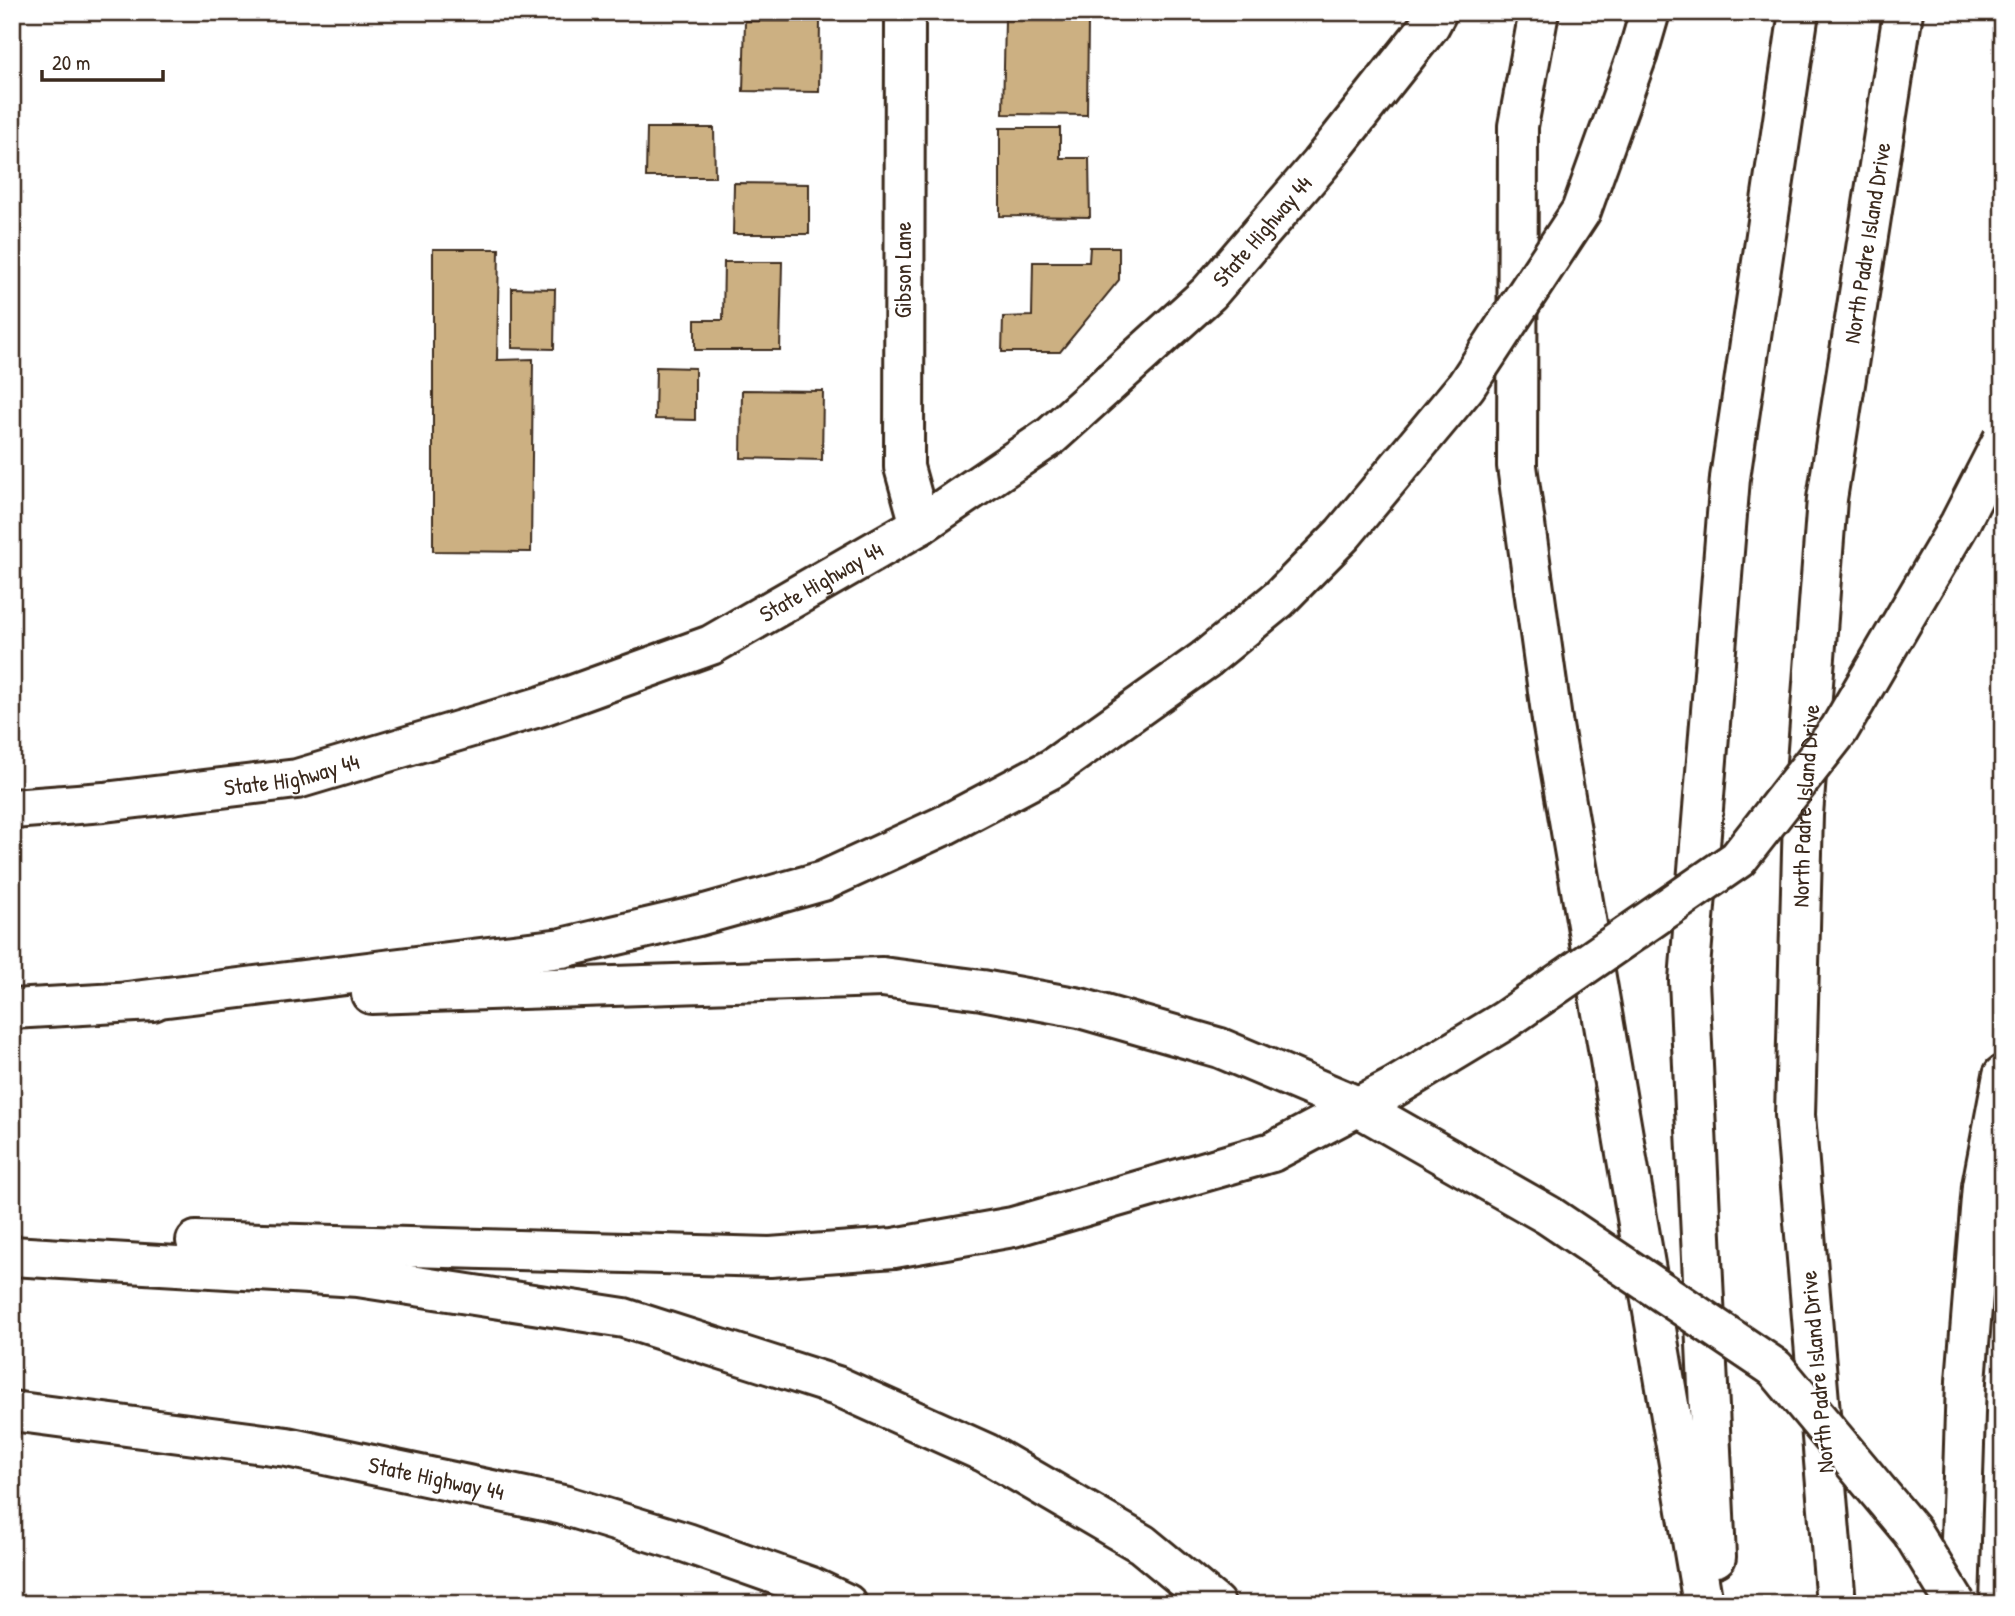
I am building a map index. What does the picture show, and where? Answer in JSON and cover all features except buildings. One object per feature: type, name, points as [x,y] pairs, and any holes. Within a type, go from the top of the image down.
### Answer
[{"type":"main road","name":"Gibson Lane","points":[[905,12],[904,467],[920,525]]},
{"type":"main road","name":"State Highway 44","points":[[12,809],[104,802],[297,779],[542,706],[710,645],[920,525],[1051,436],[1209,293],[1321,164],[1437,12]]},
{"type":"main road","points":[[1539,12],[1518,126],[1517,466],[1552,720],[1703,1604]]},
{"type":"main road","points":[[127,1002],[562,948],[698,916],[823,881],[944,825],[1053,768],[1206,659],[1279,599],[1343,534],[1466,386],[1581,211],[1650,12]]},
{"type":"main road","points":[[1718,1604],[1689,980],[1730,478],[1799,12]]},
{"type":"main road","name":"North Padre Island Drive","points":[[1836,1604],[1795,1115],[1803,815],[1827,499],[1903,12]]},
{"type":"main road","points":[[12,1235],[338,1246],[783,1256],[894,1248],[1013,1227],[1272,1152],[1393,1088],[1504,1021],[1738,859],[1839,730],[1960,523],[2003,439]]},
{"type":"main road","points":[[12,1009],[127,1002],[882,977],[982,990],[1080,1008],[1220,1048],[1355,1105],[1548,1215],[1775,1368],[1912,1532],[1958,1604]]},
{"type":"main road","points":[[1958,1604],[1966,1381],[1982,1186],[2003,1075]]},
{"type":"main road","points":[[12,1256],[358,1277],[624,1318],[837,1386],[986,1453],[1142,1544],[1215,1604]]},
{"type":"main road","name":"State Highway 44","points":[[12,1411],[287,1447],[563,1504],[687,1543],[811,1587],[847,1604]]}]
